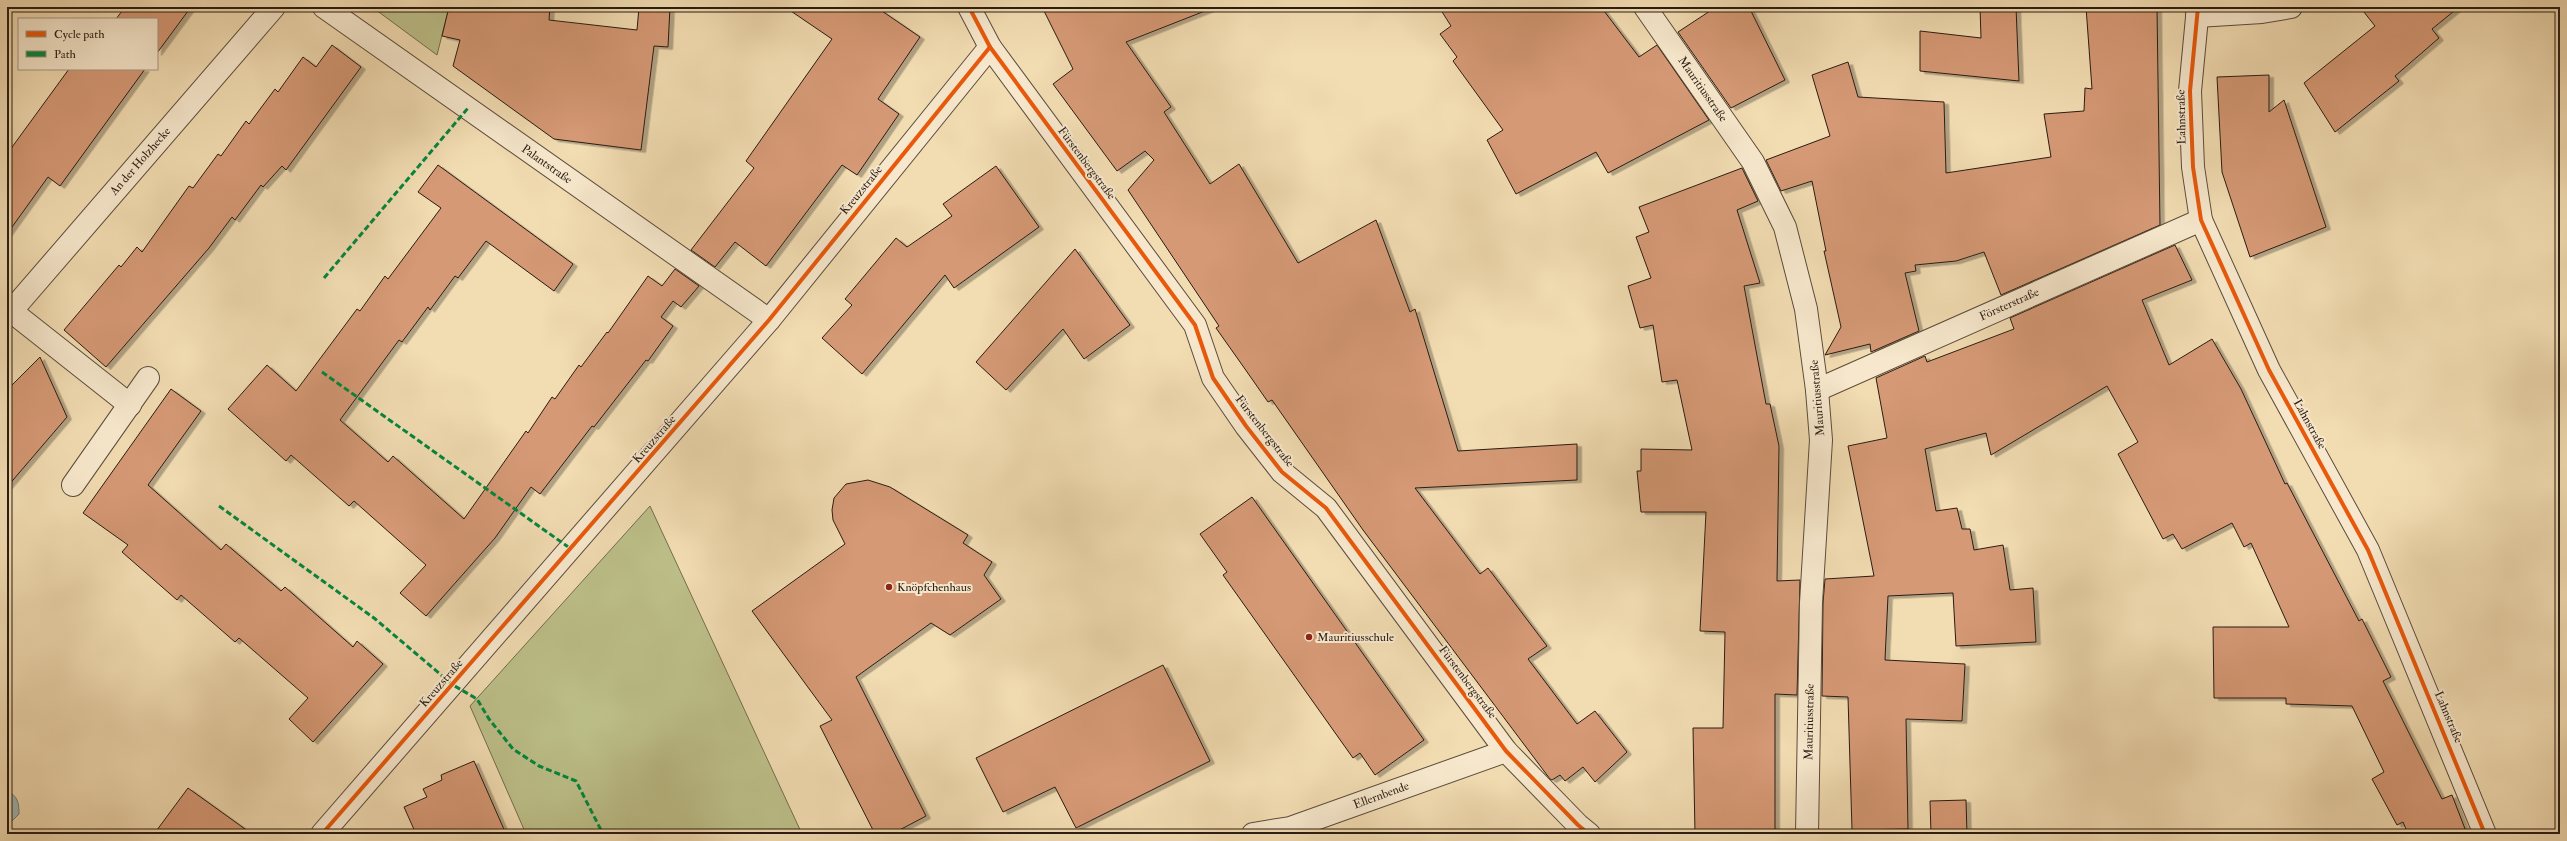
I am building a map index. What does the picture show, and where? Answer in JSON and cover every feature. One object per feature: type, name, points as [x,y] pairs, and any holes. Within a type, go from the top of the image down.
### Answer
[{"type":"street","name":"An der Holzhecke","points":[[9,313],[274,7]]},
{"type":"street","name":"Palantstraße","points":[[324,7],[770,320]]},
{"type":"street","name":"Fürstenbergstraße","points":[[969,7],[990,47],[1195,325],[1213,378],[1246,426],[1282,472],[1326,508],[1506,751],[1578,825],[1589,834]]},
{"type":"street","name":"Mauritiusstraße","points":[[1645,7],[1753,162],[1785,227],[1806,309],[1818,390],[1821,440],[1812,603],[1807,834]]},
{"type":"street","name":"Lahnstraße","points":[[2291,7],[2262,12],[2198,12],[2190,91],[2193,167],[2201,220],[2269,370],[2368,550],[2485,834]]},
{"type":"street","name":"Kreuzstraße","points":[[322,834],[770,320],[990,47]]},
{"type":"street","name":"Försterstraße","points":[[1818,390],[2201,220]]},
{"type":"street","points":[[9,313],[130,405]]},
{"type":"street","points":[[73,485],[148,378]]},
{"type":"street","name":"Ellernbende","points":[[1253,834],[1290,828],[1506,751]]},
{"type":"green space","points":[[372,7],[449,7],[437,55]]},
{"type":"green space","points":[[650,506],[802,834],[526,834],[470,706]]},
{"type":"water","points":[[7,791],[14,795],[19,806],[19,814],[11,822],[7,822]]},
{"type":"building","points":[[125,7],[191,7],[158,52],[158,18],[117,18]]},
{"type":"building","points":[[449,7],[550,7],[549,20],[637,30],[639,7],[670,7],[668,47],[654,46],[641,150],[554,139],[453,66],[460,40],[442,36]]},
{"type":"building","points":[[785,7],[876,7],[920,37],[878,99],[899,114],[857,175],[842,165],[766,266],[735,242],[715,267],[691,250],[754,168],[746,161],[832,39]]},
{"type":"building","points":[[1042,7],[1209,7],[1210,9],[1126,42],[1171,107],[1164,112],[1210,184],[1239,164],[1298,263],[1376,220],[1410,312],[1415,309],[1458,451],[1577,444],[1577,480],[1415,488],[1480,574],[1488,568],[1547,646],[1528,659],[1577,724],[1595,711],[1627,752],[1595,782],[1583,767],[1565,781],[1560,775],[1552,780],[1550,779],[1363,530],[1272,400],[1268,402],[1216,328],[1219,326],[1128,190],[1154,160],[1145,151],[1117,171],[1053,84],[1073,69]]},
{"type":"building","points":[[1439,7],[1601,7],[1639,57],[1657,45],[1709,120],[1608,173],[1596,152],[1516,194],[1487,140],[1503,130],[1453,61],[1457,57],[1440,34],[1451,26]]},
{"type":"building","points":[[1716,7],[1749,7],[1785,80],[1731,108],[1678,32]]},
{"type":"building","points":[[1980,7],[2016,7],[2019,81],[1920,71],[1920,31],[1981,38]]},
{"type":"building","points":[[2086,7],[2157,7],[2160,225],[2001,295],[1984,252],[1956,261],[1915,265],[1916,271],[1905,273],[1919,331],[1871,352],[1870,344],[1825,355],[1841,327],[1824,251],[1826,251],[1812,181],[1781,191],[1766,160],[1830,136],[1812,75],[1848,62],[1858,97],[1944,102],[1946,173],[2051,157],[2044,114],[2084,111],[2085,88],[2092,89]]},
{"type":"building","points":[[2360,7],[2459,7],[2432,29],[2439,38],[2395,76],[2399,81],[2335,132],[2304,83],[2375,26]]},
{"type":"building","points":[[332,45],[361,67],[286,170],[282,166],[263,187],[261,185],[235,220],[232,217],[209,248],[106,367],[64,330],[119,265],[121,267],[137,247],[142,252],[189,186],[193,188],[218,154],[221,156],[246,121],[249,124],[275,89],[278,92],[303,57],[316,67]]},
{"type":"building","points":[[68,70],[144,70],[60,186],[48,177],[7,234],[7,154]]},
{"type":"building","points":[[2269,75],[2269,112],[2284,100],[2326,227],[2250,257],[2222,172],[2217,77]]},
{"type":"building","points":[[438,165],[573,264],[554,291],[486,241],[458,278],[455,276],[430,310],[428,307],[402,342],[399,340],[340,420],[388,462],[393,456],[464,519],[526,431],[528,433],[552,397],[555,399],[579,365],[581,367],[607,332],[608,333],[648,276],[662,286],[675,269],[699,286],[681,307],[673,301],[661,317],[673,326],[648,361],[646,360],[594,427],[592,426],[540,494],[531,487],[495,538],[426,616],[400,593],[426,565],[354,501],[349,506],[291,455],[286,461],[228,409],[267,365],[296,391],[357,309],[360,311],[385,276],[388,279],[441,208],[418,192]]},
{"type":"building","points":[[996,166],[1039,227],[954,288],[945,275],[862,374],[822,338],[852,305],[845,299],[896,238],[907,247],[952,216],[943,204]]},
{"type":"building","points":[[1742,168],[1758,201],[1737,210],[1760,283],[1744,286],[1766,404],[1770,404],[1779,446],[1777,581],[1800,580],[1797,695],[1775,694],[1775,834],[1695,834],[1693,728],[1723,728],[1725,632],[1700,631],[1706,512],[1641,512],[1637,471],[1641,471],[1641,449],[1692,450],[1677,380],[1662,382],[1653,325],[1640,328],[1628,286],[1651,278],[1636,237],[1649,232],[1639,207]]},
{"type":"building","points":[[2175,245],[2192,280],[2142,300],[2169,365],[2212,339],[2241,389],[2285,484],[2287,483],[2359,621],[2362,619],[2391,677],[2383,681],[2442,799],[2452,795],[2467,834],[2408,834],[2403,822],[2397,825],[2372,779],[2384,772],[2352,706],[2286,704],[2286,698],[2214,698],[2213,627],[2289,627],[2251,543],[2244,547],[2232,523],[2182,549],[2173,534],[2163,539],[2118,454],[2138,442],[2107,386],[1991,455],[1986,433],[1925,449],[1936,511],[1957,508],[1962,529],[1970,529],[1974,550],[2003,545],[2010,590],[2033,588],[2036,642],[1956,646],[1953,593],[1888,596],[1885,660],[1965,664],[1962,721],[1906,719],[1908,829],[1852,830],[1848,697],[1822,696],[1823,603],[1825,579],[1874,576],[1848,446],[1887,438],[1876,378],[1925,356],[1927,362],[2014,329],[2010,318]]},
{"type":"building","points":[[1075,249],[1130,325],[1084,359],[1063,329],[1006,390],[976,362]]},
{"type":"building","points":[[40,357],[67,417],[7,487],[7,390]]},
{"type":"building","points":[[171,389],[201,411],[148,485],[221,550],[226,544],[281,591],[285,587],[353,647],[357,641],[383,664],[313,742],[289,719],[308,698],[239,638],[235,642],[181,595],[177,600],[122,552],[128,545],[83,513]]},
{"type":"building","name":"Knöpfchenhaus","points":[[868,480],[890,487],[968,535],[963,543],[992,562],[984,575],[1001,599],[950,635],[931,623],[856,677],[926,816],[892,834],[875,834],[820,726],[832,720],[752,611],[845,544],[833,520],[832,510],[834,498],[846,484]]},
{"type":"building","name":"Mauritiusschule","points":[[1252,497],[1424,740],[1375,775],[1360,753],[1353,758],[1223,575],[1227,572],[1200,534]]},
{"type":"building","points":[[1163,665],[1210,761],[1076,828],[1055,787],[1003,812],[976,758]]},
{"type":"building","points":[[474,761],[506,834],[416,834],[404,807],[427,797],[423,789],[442,780],[441,775]]},
{"type":"building","points":[[188,788],[252,834],[154,834]]},
{"type":"building","points":[[1966,800],[1967,834],[1931,834],[1930,801]]},
{"type":"marked path","points":[[324,278],[468,108]]},
{"type":"marked path","points":[[322,372],[571,549]]},
{"type":"marked path","points":[[219,506],[374,618],[453,685],[477,699],[489,719],[513,749],[539,766],[576,781],[603,834]]},
{"type":"cycle path","points":[[969,7],[990,47],[1195,325],[1213,378],[1246,426],[1282,472],[1326,508],[1506,751],[1578,825],[1589,834]]},
{"type":"cycle path","points":[[2198,7],[2190,91],[2193,167],[2201,220],[2269,370],[2368,550],[2485,834]]},
{"type":"cycle path","points":[[322,834],[769,320],[990,47]]},
{"type":"place","name":"Knöpfchenhaus","points":[[889,587]]},
{"type":"place","name":"Mauritiusschule","points":[[1309,637]]}]
